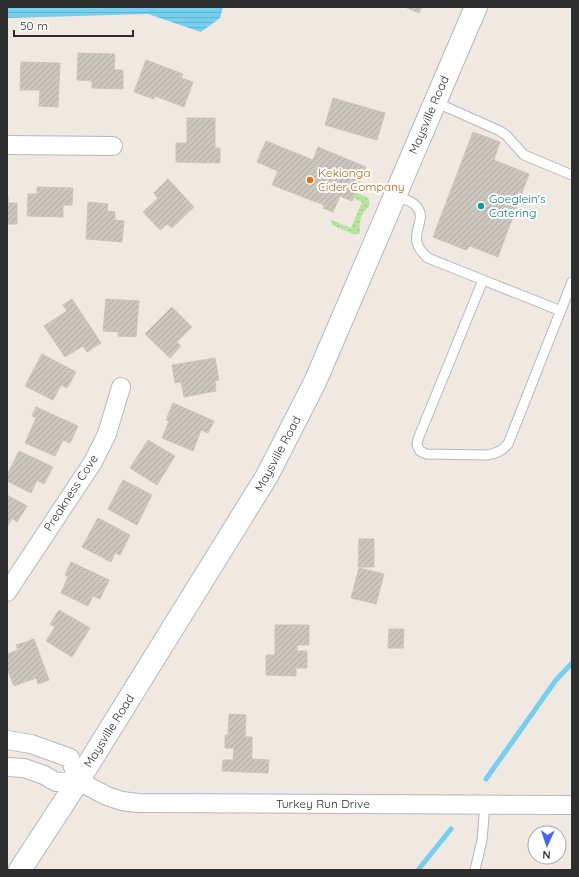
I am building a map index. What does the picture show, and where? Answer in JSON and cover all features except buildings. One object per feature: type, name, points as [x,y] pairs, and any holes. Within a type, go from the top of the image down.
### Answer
[{"type":"main road","name":"Maysville Road","points":[[20,870],[78,781],[267,476],[315,382],[476,7]]},
{"type":"street","points":[[7,145],[114,146]]},
{"type":"street","name":"Preakness Cove","points":[[7,592],[93,462],[107,434],[121,387]]},
{"type":"street","points":[[7,740],[31,744],[70,758],[78,781],[56,782],[44,775],[24,768],[7,767]]},
{"type":"street","name":"Turkey Run Drive","points":[[78,781],[107,796],[122,801],[138,803],[572,805]]},
{"type":"lane","points":[[435,102],[500,131],[506,135],[524,155],[572,175]]},
{"type":"lane","points":[[395,196],[414,204],[419,210],[421,215],[416,234],[416,241],[422,253],[428,258],[561,311]]},
{"type":"lane","points":[[483,280],[418,439],[417,445],[420,451],[426,454],[488,455],[503,450],[508,444],[572,282]]},
{"type":"lane","points":[[475,870],[482,840],[486,804]]},
{"type":"green space","points":[[355,192],[368,198],[370,205],[361,217],[359,234],[353,234],[332,225],[331,220],[351,228],[362,202],[353,198]]},
{"type":"water","points":[[7,7],[223,7],[220,18],[201,32],[148,14],[7,18]]},
{"type":"waterway","points":[[486,779],[556,680],[572,663]]},
{"type":"waterway","points":[[418,870],[451,829]]},
{"type":"place","name":"Kekionga Cider Company","points":[[310,180]]},
{"type":"place","name":"Goeglein's Catering","points":[[481,206]]}]
